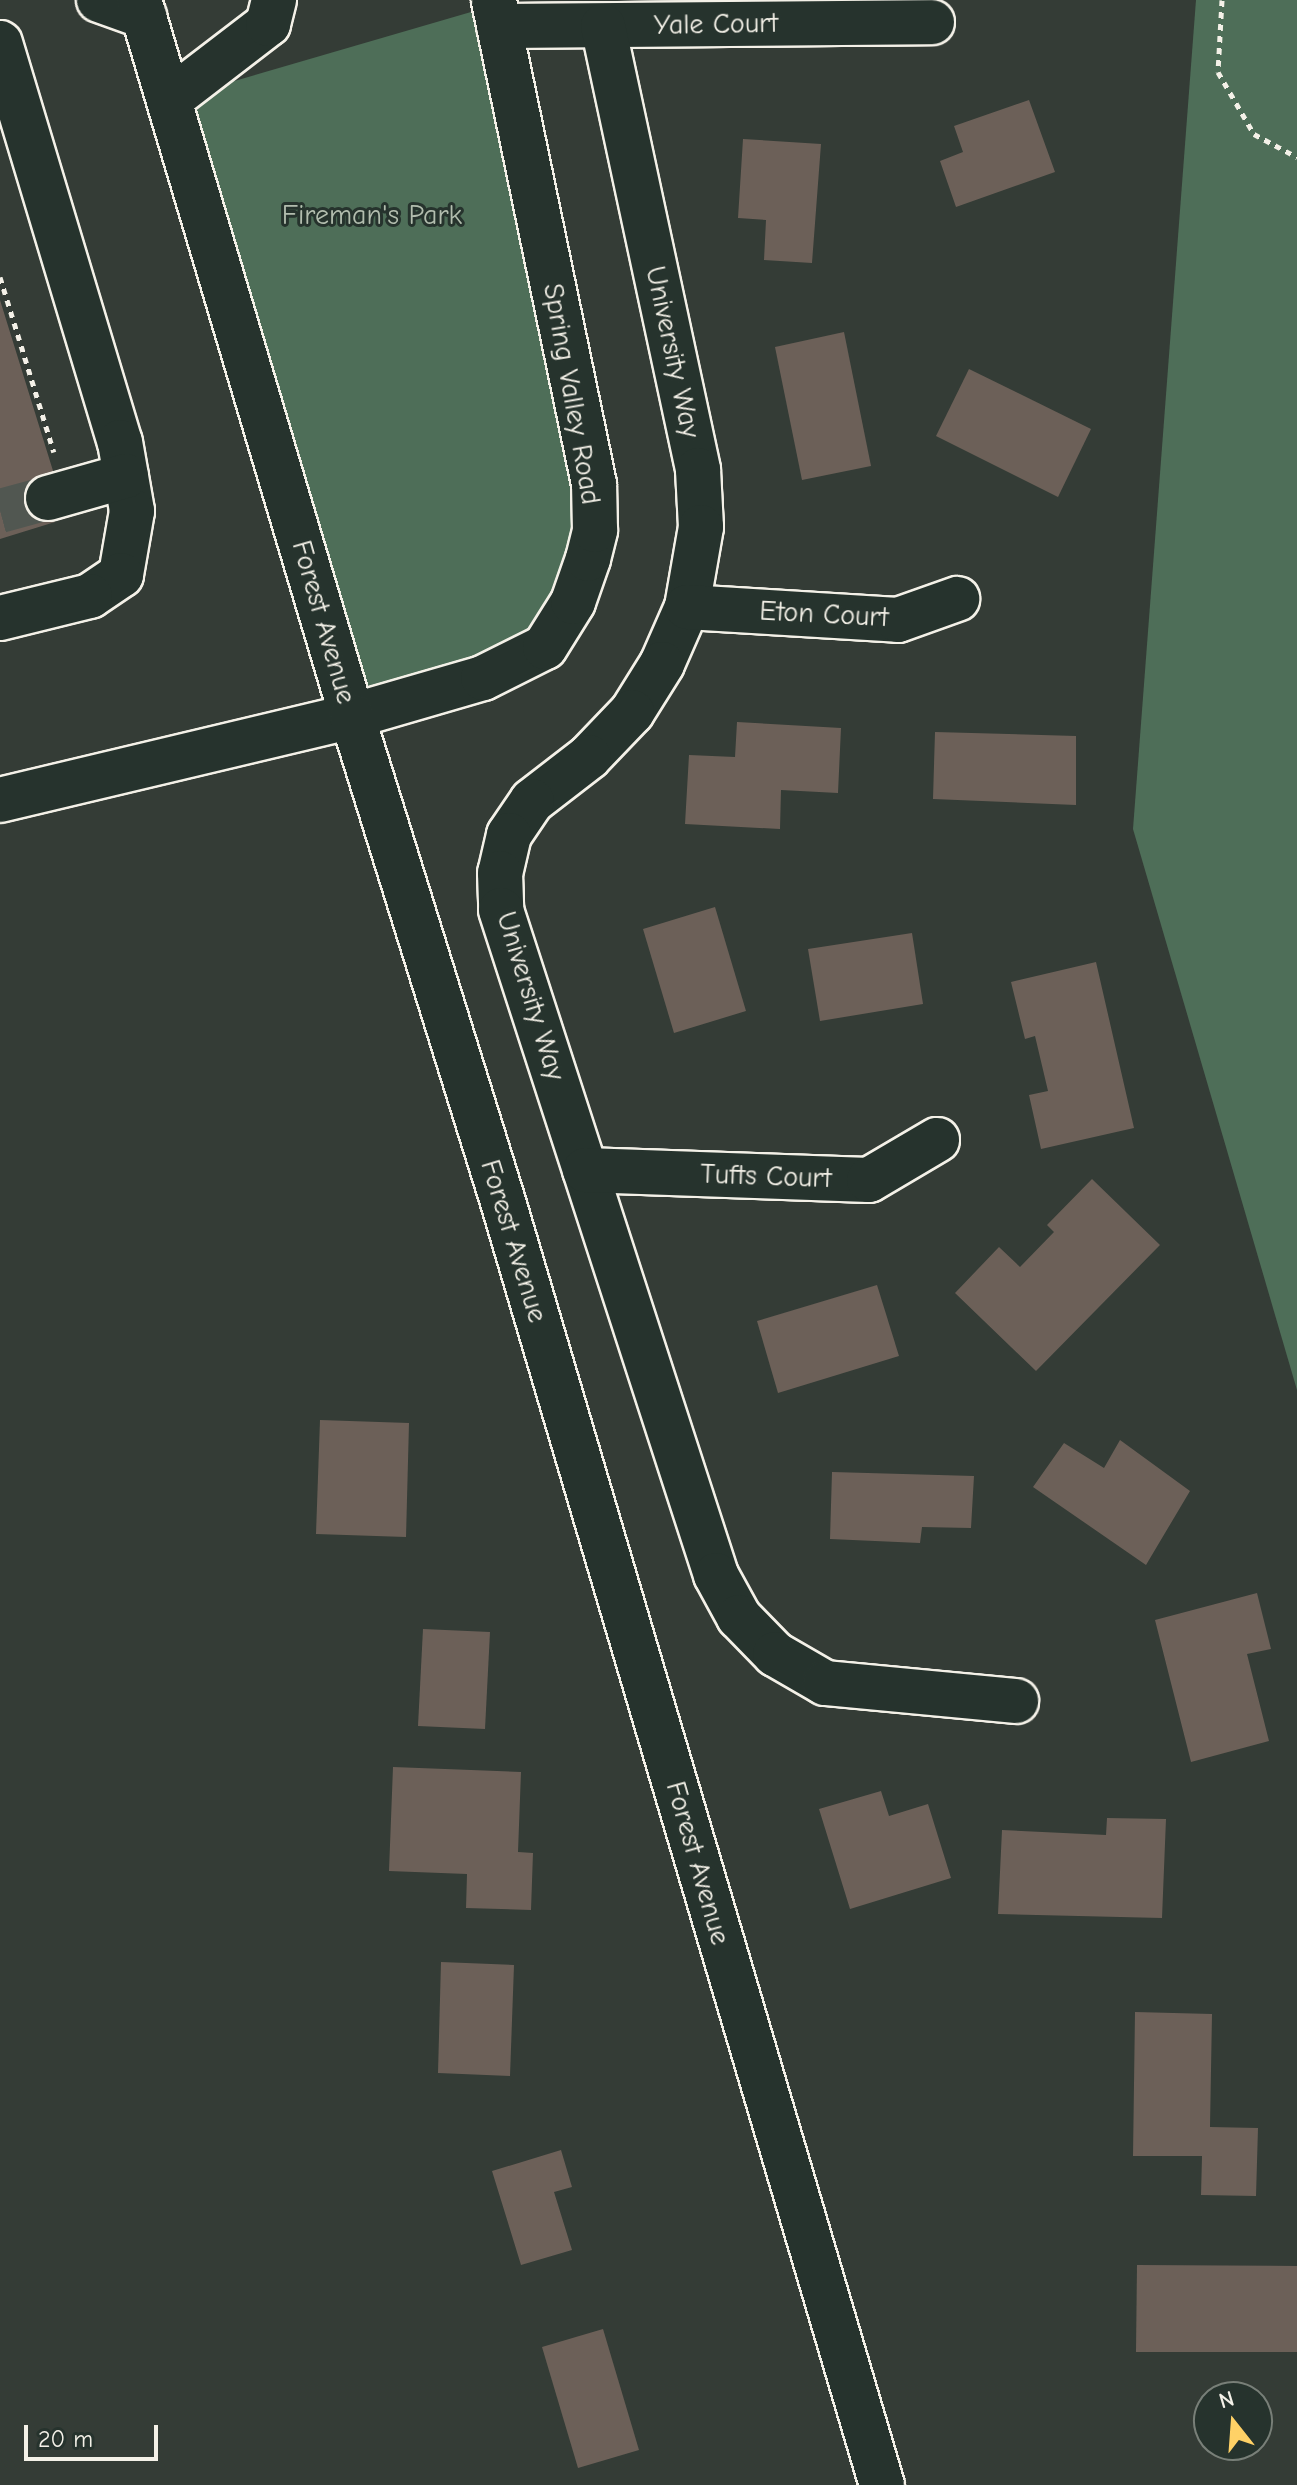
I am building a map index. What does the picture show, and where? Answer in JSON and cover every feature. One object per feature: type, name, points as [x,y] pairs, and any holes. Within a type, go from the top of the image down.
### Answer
[{"type":"street","points":[[99,0],[142,8]]},
{"type":"street","points":[[169,100],[268,24],[274,0]]},
{"type":"street","name":"Forest Avenue","points":[[142,8],[352,716],[504,1205],[882,2485]]},
{"type":"street","name":"Yale Court","points":[[496,13],[603,26],[932,22]]},
{"type":"street","name":"Spring Valley Road","points":[[0,800],[352,716],[483,678],[545,647],[573,602],[595,530],[594,484],[496,13]]},
{"type":"street","name":"University Way","points":[[603,26],[698,470],[701,527],[687,607],[662,664],[632,712],[589,757],[532,801],[509,835],[500,873],[501,910],[716,1575],[739,1617],[775,1654],[825,1683],[1016,1701]]},
{"type":"street","points":[[0,43],[126,476],[132,511],[121,575],[90,596],[0,618]]},
{"type":"street","points":[[48,498],[126,476]]},
{"type":"street","name":"Eton Court","points":[[687,607],[898,620],[957,599]]},
{"type":"street","name":"Tufts Court","points":[[585,1170],[869,1180],[937,1140]]},
{"type":"path","points":[[1222,0],[1218,72],[1254,134],[1297,157]]},
{"type":"path","points":[[0,277],[54,454]]},
{"type":"green space","points":[[1196,0],[1297,0],[1297,1390],[1133,829]]},
{"type":"green space","name":"Fireman's Park","points":[[495,5],[594,484],[545,647],[352,716],[169,100]]},
{"type":"building","points":[[1029,100],[1055,172],[956,207],[940,161],[963,152],[954,126]]},
{"type":"building","points":[[743,139],[821,144],[812,263],[764,260],[766,220],[738,218]]},
{"type":"building","points":[[0,300],[54,474],[42,478],[55,522],[0,539]]},
{"type":"building","points":[[844,332],[871,466],[802,480],[775,347]]},
{"type":"building","points":[[969,369],[1091,429],[1058,497],[936,436]]},
{"type":"building","points":[[737,722],[841,728],[838,793],[781,790],[780,829],[685,824],[689,755],[735,757]]},
{"type":"building","points":[[935,732],[1076,736],[1076,805],[933,799]]},
{"type":"building","points":[[715,907],[746,1011],[674,1033],[643,929]]},
{"type":"building","points":[[912,933],[923,1004],[820,1021],[808,949]]},
{"type":"building","points":[[1096,962],[1134,1128],[1041,1149],[1029,1095],[1048,1091],[1035,1036],[1025,1039],[1011,982]]},
{"type":"building","points":[[1092,1179],[1160,1245],[1036,1371],[955,1293],[999,1247],[1020,1267],[1054,1232],[1047,1225]]},
{"type":"building","points":[[877,1285],[899,1356],[778,1393],[757,1321]]},
{"type":"building","points":[[320,1420],[409,1423],[406,1537],[316,1534]]},
{"type":"building","points":[[1120,1440],[1190,1491],[1146,1565],[1033,1487],[1064,1443],[1104,1468]]},
{"type":"building","points":[[832,1472],[974,1476],[971,1528],[922,1527],[920,1543],[830,1539]]},
{"type":"building","points":[[1257,1593],[1271,1649],[1247,1654],[1269,1741],[1191,1762],[1155,1620]]},
{"type":"building","points":[[423,1629],[490,1632],[485,1729],[418,1726]]},
{"type":"building","points":[[393,1767],[521,1772],[518,1852],[533,1853],[531,1910],[466,1908],[467,1874],[389,1871]]},
{"type":"building","points":[[881,1791],[889,1816],[928,1804],[951,1878],[850,1909],[819,1809]]},
{"type":"building","points":[[1107,1818],[1166,1819],[1162,1918],[998,1914],[1002,1830],[1106,1835]]},
{"type":"building","points":[[441,1962],[514,1965],[510,2076],[438,2073]]},
{"type":"building","points":[[1135,2012],[1212,2014],[1210,2127],[1258,2128],[1256,2196],[1201,2195],[1202,2156],[1133,2156]]},
{"type":"building","points":[[561,2150],[572,2187],[554,2192],[572,2250],[521,2265],[492,2171]]},
{"type":"building","points":[[1137,2265],[1297,2266],[1297,2352],[1136,2352]]},
{"type":"building","points":[[603,2329],[639,2450],[578,2468],[542,2347]]},
{"type":"tunnel","points":[[0,511],[48,498]]}]
